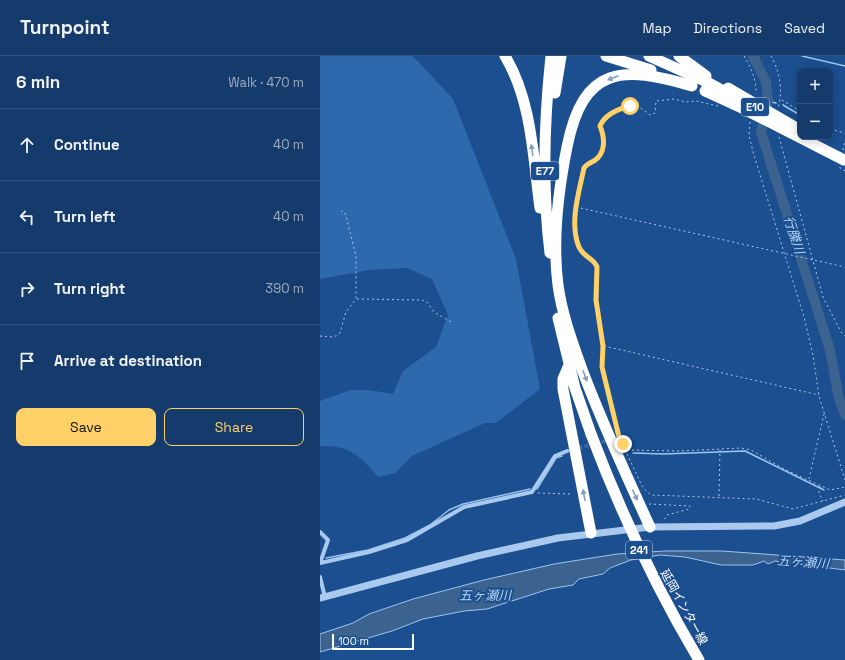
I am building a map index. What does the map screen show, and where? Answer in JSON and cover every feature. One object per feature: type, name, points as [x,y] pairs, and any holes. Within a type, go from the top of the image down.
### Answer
[{"type":"highway","points":[[505,56],[520,85],[526,108],[543,231],[556,285]]},
{"type":"highway","name":"E77","points":[[552,56],[546,116],[545,181],[547,223],[556,285]]},
{"type":"highway","name":"E77","points":[[556,285],[551,202],[552,115],[557,56]]},
{"type":"highway","points":[[552,115],[561,56]]},
{"type":"highway","points":[[606,56],[692,86]]},
{"type":"highway","name":"E10","points":[[649,56],[708,84]]},
{"type":"highway","name":"E10","points":[[657,56],[797,131]]},
{"type":"highway","points":[[679,56],[708,84],[748,111],[844,161]]},
{"type":"highway","points":[[556,285],[556,224],[559,192],[570,131],[581,103],[597,86],[610,78],[625,74],[648,74],[692,86],[708,84],[797,128]]},
{"type":"highway","points":[[811,140],[825,148]]},
{"type":"highway","points":[[814,140],[844,161]]},
{"type":"highway","name":"延岡インター線","points":[[556,285],[569,365],[591,434],[624,520],[645,563],[699,660]]},
{"type":"highway","name":"延岡インター線","points":[[556,285],[572,364],[591,434]]},
{"type":"highway","name":"241","points":[[556,285],[572,342],[614,449],[655,527]]},
{"type":"highway","name":"241","points":[[569,365],[563,379],[563,389],[591,533]]},
{"type":"street","points":[[320,563],[368,552],[407,540],[464,507],[532,492],[555,456],[567,450]]},
{"type":"street","points":[[320,577],[322,598],[528,544],[591,533],[655,527],[774,526],[800,521],[845,502]]},
{"type":"street","points":[[320,532],[328,540],[320,563]]},
{"type":"path","points":[[744,56],[752,69],[756,82],[755,99]]},
{"type":"path","points":[[771,56],[779,79],[781,99],[776,114]]},
{"type":"path","points":[[724,108],[696,101],[686,102],[674,99],[656,101],[655,113],[650,115],[638,107],[630,106],[616,110],[602,121],[600,126],[604,135],[603,150],[598,158],[586,165],[584,168],[576,207],[576,232],[579,246],[583,255],[596,263],[597,267],[596,300],[603,346],[602,367],[619,437],[643,488],[651,495],[719,496],[756,499],[794,510],[845,495]]},
{"type":"path","points":[[781,99],[797,109]]},
{"type":"path","points":[[750,118],[749,135],[753,152],[804,317],[813,355],[819,396],[845,480]]},
{"type":"path","points":[[833,130],[845,133]]},
{"type":"path","points":[[778,136],[823,296],[841,332],[845,336]]},
{"type":"path","points":[[576,207],[845,268]]},
{"type":"path","points":[[320,336],[334,337],[340,334],[346,312],[356,299],[356,256],[346,216],[344,212],[341,211]]},
{"type":"path","points":[[356,299],[422,300],[427,302],[434,312],[451,322]]},
{"type":"path","points":[[603,346],[819,396]]},
{"type":"path","points":[[808,479],[824,413]]},
{"type":"path","points":[[626,450],[741,448],[751,450],[784,469],[830,490],[845,487]]},
{"type":"path","points":[[719,496],[720,449]]},
{"type":"path","points":[[820,485],[819,493],[823,501]]},
{"type":"path","points":[[532,492],[572,494]]},
{"type":"path","points":[[649,504],[690,506],[689,509],[667,516],[655,527]]},
{"type":"shaded area","points":[[320,56],[413,56],[453,99],[516,259],[540,389],[496,423],[485,423],[412,456],[395,473],[379,477],[354,453],[339,447],[320,446],[320,401],[351,390],[369,390],[393,394],[403,371],[436,347],[448,315],[432,279],[407,268],[369,270],[320,279]]},
{"type":"water","name":"五ヶ瀬川","points":[[665,551],[722,551],[845,560],[845,570],[775,561],[768,564],[764,561],[753,565],[721,565],[685,557],[660,555],[631,560],[610,568],[603,574],[579,579],[573,585],[549,589],[487,609],[464,611],[423,619],[392,631],[320,652],[320,634],[353,623],[369,614],[413,599],[484,580],[554,564],[617,554]]},
{"type":"waterway","name":"行縢川","points":[[753,56],[766,82],[768,100],[761,132],[830,350],[839,399],[845,415]]},
{"type":"waterway","name":"行縢川","points":[[755,59],[759,56]]},
{"type":"waterway","points":[[802,56],[845,66]]},
{"type":"waterway","name":"行縢川","points":[[767,101],[776,103]]},
{"type":"waterway","points":[[783,105],[797,113]]},
{"type":"waterway","points":[[633,453],[663,454],[745,451],[824,490]]},
{"type":"waterway","points":[[537,489],[556,458],[562,456]]},
{"type":"waterway","points":[[326,558],[368,550],[405,538],[430,525],[449,510],[463,504],[530,489]]},
{"type":"tunnel","points":[[567,451],[609,440]]},
{"type":"route","points":[[623,444],[619,437],[602,367],[603,346],[596,300],[597,267],[596,263],[583,255],[579,246],[576,232],[576,207],[584,168],[586,165],[598,158],[603,150],[604,135],[600,126],[602,121],[616,110],[630,106]]}]
